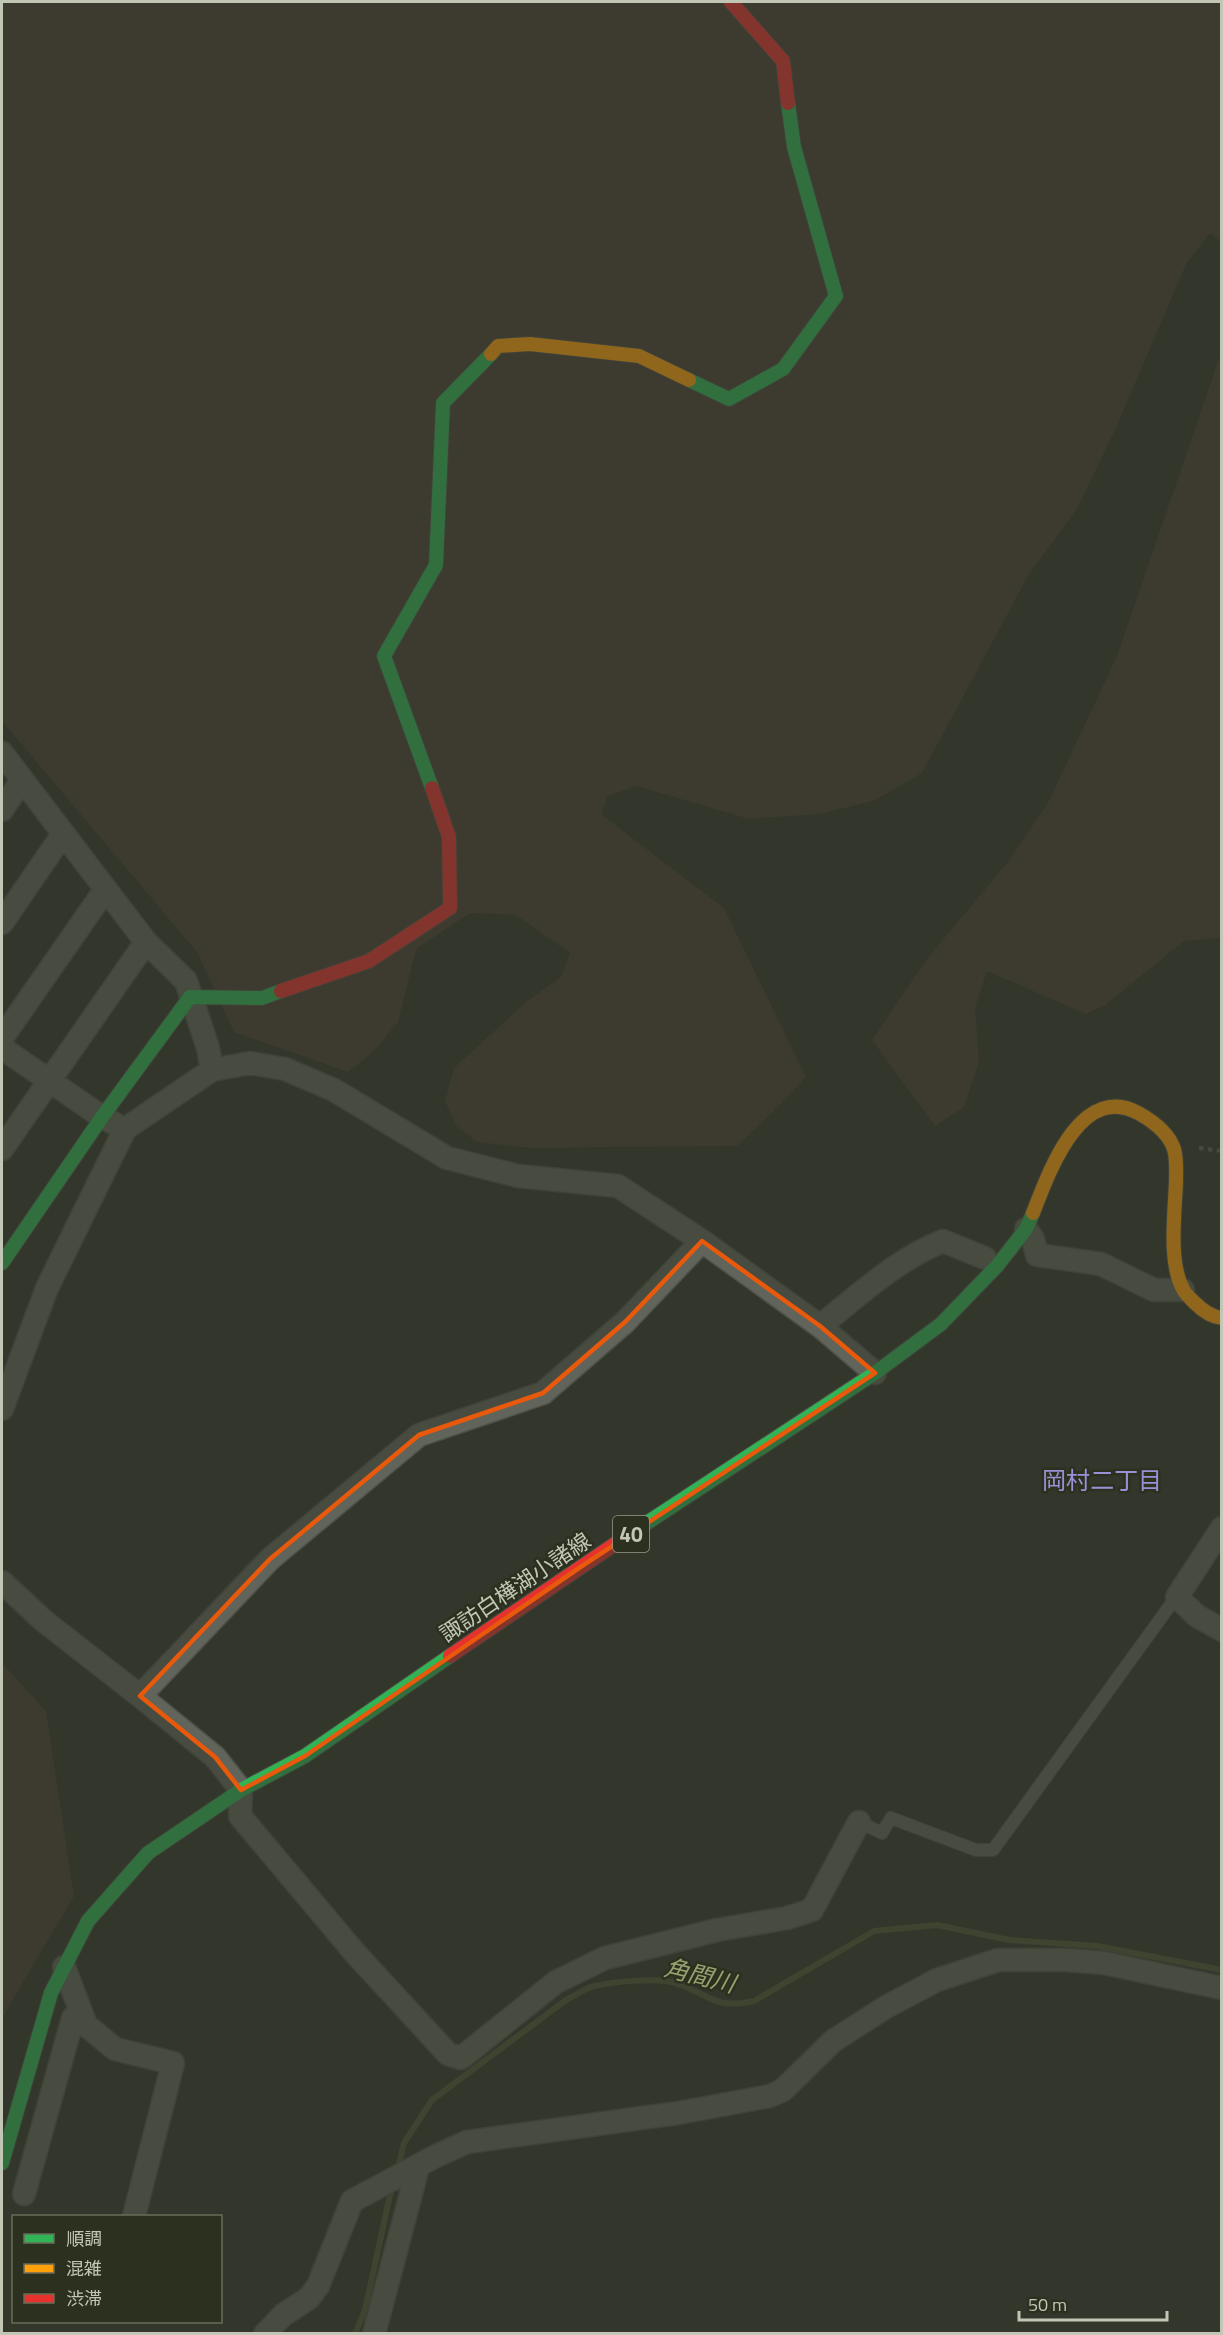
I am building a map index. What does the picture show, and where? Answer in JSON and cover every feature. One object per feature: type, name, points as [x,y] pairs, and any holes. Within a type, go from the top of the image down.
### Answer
[{"type":"street","points":[[190,997],[262,998],[369,961],[450,908],[449,837],[384,656],[436,565],[443,403],[498,346],[530,344],[639,356],[729,399],[783,369],[836,296],[794,147],[783,61],[731,2]]},
{"type":"street","points":[[2,753],[146,942],[186,981],[208,1048],[212,1070]]},
{"type":"street","points":[[2,810],[22,780]]},
{"type":"street","points":[[2,923],[63,834]]},
{"type":"street","points":[[2,1038],[105,890]]},
{"type":"street","points":[[2,1149],[146,942]]},
{"type":"street","points":[[2,1263],[102,1117],[190,997]]},
{"type":"street","points":[[2,1048],[102,1117],[124,1129]]},
{"type":"street","points":[[2,1410],[46,1288],[124,1129],[212,1070],[250,1063],[285,1069],[334,1090],[447,1158],[518,1176],[618,1186],[702,1241],[820,1326],[875,1373]]},
{"type":"street","name":"諏訪白樺湖小諸線","points":[[2,2163],[51,1993],[88,1921],[148,1853],[241,1790],[305,1756],[582,1566],[875,1373],[942,1324],[997,1266],[1026,1229],[1044,1185],[1074,1130],[1086,1117],[1101,1108],[1121,1107],[1137,1112],[1154,1122],[1174,1149],[1176,1167],[1174,1249],[1177,1272],[1183,1290]]},
{"type":"street","points":[[1026,1229],[1033,1239],[1037,1256],[1101,1264],[1154,1290],[1183,1290],[1198,1306],[1214,1317],[1221,1318]]},
{"type":"street","points":[[140,1696],[270,1558],[419,1435],[543,1393],[625,1322],[702,1241]]},
{"type":"street","points":[[820,1326],[880,1279],[924,1249],[943,1241],[985,1258]]},
{"type":"street","points":[[1221,1528],[1177,1597],[1197,1616],[1221,1630]]},
{"type":"street","points":[[2,1582],[44,1621],[215,1757],[241,1790],[240,1816],[356,1953],[425,2029],[448,2054],[461,2058],[556,1982],[605,1958],[717,1930],[788,1918],[812,1911],[859,1822]]},
{"type":"street","points":[[265,2334],[283,2315],[309,2298],[318,2286],[352,2201],[467,2142],[678,2113],[770,2096],[783,2090],[833,2041],[886,2007],[937,1980],[998,1960],[1066,1960],[1104,1963],[1221,1988]]},
{"type":"street","points":[[64,1967],[86,2025],[115,2049],[174,2063],[135,2215]]},
{"type":"street","points":[[24,2194],[73,2018],[80,2010]]},
{"type":"street","points":[[374,2334],[413,2170]]},
{"type":"lane","points":[[859,1822],[882,1833],[891,1818],[976,1850],[993,1850],[1182,1590]]},
{"type":"highlighted area","points":[[702,1241],[820,1326],[875,1373],[582,1566],[305,1756],[241,1790],[215,1757],[140,1696],[270,1559],[419,1435],[543,1393],[625,1322]]},
{"type":"shaded area","points":[[2,2],[1221,2],[1221,242],[1210,233],[1186,264],[1115,430],[1077,509],[1028,576],[922,773],[873,801],[819,814],[749,819],[637,786],[607,796],[602,815],[724,908],[806,1077],[737,1146],[531,1148],[477,1142],[456,1126],[445,1101],[454,1068],[527,1001],[561,977],[570,953],[516,915],[470,913],[416,949],[398,1022],[373,1052],[348,1072],[234,1032],[197,952],[2,721]]},
{"type":"shaded area","points":[[1221,353],[1221,938],[1184,941],[1105,1005],[1086,1014],[987,971],[975,1008],[979,1062],[964,1107],[935,1126],[872,1040],[926,960],[1007,863],[1048,803],[1117,656]]},
{"type":"shaded area","points":[[2,1663],[46,1711],[74,1896],[2,2018]]},
{"type":"waterway","name":"角間川","points":[[397,2171],[404,2143],[432,2100],[566,2000],[591,1987],[609,1983],[658,1980],[687,1987],[712,2000],[729,2004],[754,2001],[874,1931],[937,1925],[1009,1940],[1097,1946],[1222,1970]]},
{"type":"waterway","name":"角間川","points":[[355,2334],[365,2310],[392,2186]]},
{"type":"traffic: fast","points":[[689,380],[729,399],[783,369],[836,296],[794,147],[788,103]]},
{"type":"traffic: fast","points":[[432,788],[384,656],[436,565],[443,403],[491,354]]},
{"type":"traffic: fast","points":[[2,1263],[102,1117],[190,997],[262,998],[281,991]]},
{"type":"traffic: fast","points":[[624,1538],[875,1373],[941,1324],[997,1266],[1026,1229],[1033,1213]]},
{"type":"traffic: fast","points":[[2,2163],[51,1993],[88,1921],[148,1853],[241,1790],[305,1756],[450,1656]]},
{"type":"traffic: slow","points":[[491,354],[498,346],[530,344],[639,356],[689,380]]},
{"type":"traffic: slow","points":[[1033,1213],[1058,1155],[1070,1135],[1084,1120],[1101,1109],[1119,1107],[1140,1114],[1165,1133],[1175,1153],[1174,1251],[1178,1278],[1185,1293],[1198,1306],[1211,1315],[1222,1318]]},
{"type":"traffic: jam","points":[[731,2],[783,61],[788,103]]},
{"type":"traffic: jam","points":[[281,991],[369,961],[450,908],[449,837],[432,788]]},
{"type":"traffic: jam","points":[[450,1656],[624,1538]]},
{"type":"district","name":"岡村二丁目","points":[[1102,1480]]}]
